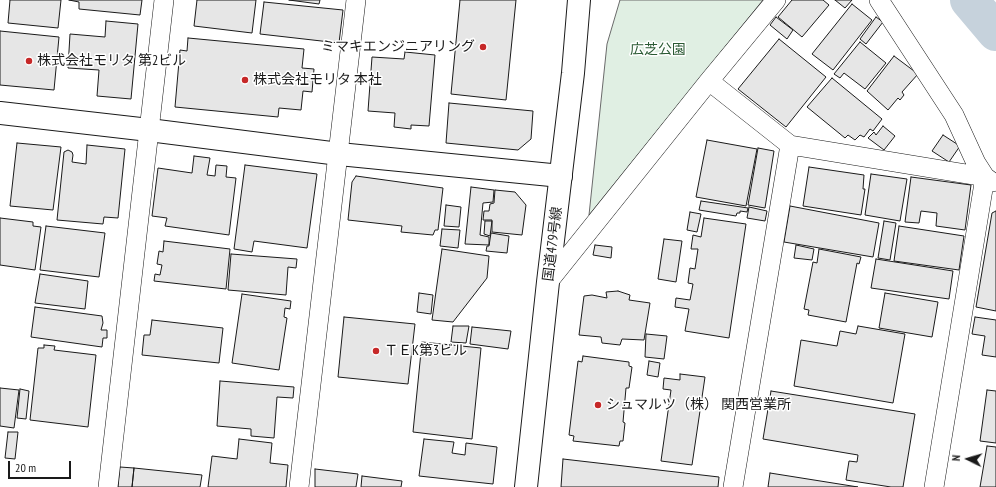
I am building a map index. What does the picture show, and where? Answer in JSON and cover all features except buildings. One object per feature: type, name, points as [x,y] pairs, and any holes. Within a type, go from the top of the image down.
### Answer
[{"type":"main road","name":"国道479号線","points":[[526,487],[580,3]]},
{"type":"main road","points":[[0,113],[339,154],[561,176]]},
{"type":"street","points":[[108,487],[164,0]]},
{"type":"street","points":[[298,487],[339,154],[356,0]]},
{"type":"street","points":[[548,282],[776,0]]},
{"type":"street","points":[[879,0],[954,115],[976,163],[990,181],[934,487]]},
{"type":"street","points":[[709,81],[790,145],[990,181]]},
{"type":"street","points":[[733,487],[790,145]]},
{"type":"green space","name":"広芝公園","points":[[620,0],[763,0],[589,215],[607,44]]},
{"type":"waterway","points":[[969,0],[996,32]]},
{"type":"place","name":"ミマキエンジニアリング","points":[[483,47]]},
{"type":"place","name":"株式会社モリタ 第2ビル","points":[[29,61]]},
{"type":"place","name":"株式会社モリタ 本社","points":[[245,80]]},
{"type":"place","name":"ＴＥK第3ビル","points":[[376,351]]},
{"type":"place","name":"シュマルツ（株） 関西営業所","points":[[598,405]]}]
